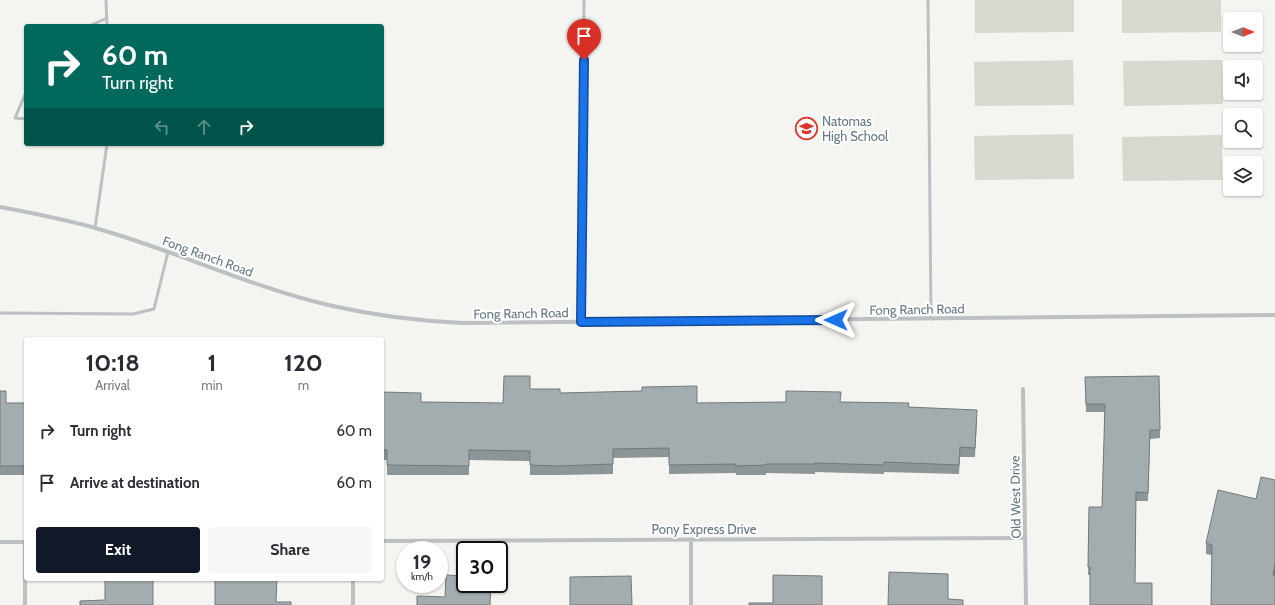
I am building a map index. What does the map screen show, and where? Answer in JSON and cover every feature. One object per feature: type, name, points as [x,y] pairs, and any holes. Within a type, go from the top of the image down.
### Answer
[{"type":"street","name":"Fong Ranch Road","points":[[0,207],[60,219],[95,228],[199,262],[253,283],[328,305],[379,315],[430,321],[463,323],[1275,315]]},
{"type":"street","name":"Old West Drive","points":[[1023,389],[1026,605]]},
{"type":"street","name":"Pony Express Drive","points":[[384,540],[1025,538]]},
{"type":"street","points":[[691,540],[691,605]]},
{"type":"street","points":[[0,542],[24,542]]},
{"type":"street","points":[[25,581],[25,605]]},
{"type":"street","points":[[353,581],[353,605]]},
{"type":"lane","points":[[106,0],[107,24]]},
{"type":"lane","points":[[581,322],[584,0]]},
{"type":"lane","points":[[928,0],[931,318]]},
{"type":"lane","points":[[94,24],[107,18]]},
{"type":"lane","points":[[24,97],[15,118],[24,119]]},
{"type":"lane","points":[[95,228],[107,146]]},
{"type":"lane","points":[[0,313],[133,314],[154,309],[168,252]]},
{"type":"shaded area","points":[[975,0],[1074,0],[1074,32],[975,33]]},
{"type":"shaded area","points":[[1122,0],[1221,0],[1221,32],[1122,33]]},
{"type":"shaded area","points":[[1073,60],[1074,105],[975,106],[974,62]]},
{"type":"shaded area","points":[[1222,60],[1223,104],[1124,106],[1123,61]]},
{"type":"shaded area","points":[[1073,134],[1074,179],[975,180],[974,136]]},
{"type":"shaded area","points":[[1222,135],[1222,180],[1123,181],[1122,137]]},
{"type":"building","points":[[504,376],[530,376],[530,389],[560,389],[560,393],[642,391],[642,387],[697,386],[697,403],[786,402],[786,391],[841,392],[840,402],[909,403],[908,407],[977,410],[975,448],[960,447],[959,465],[884,462],[884,465],[815,463],[736,466],[736,464],[669,465],[669,448],[613,449],[613,464],[558,466],[530,465],[530,451],[469,450],[469,466],[387,465],[387,450],[384,450],[384,392],[421,393],[421,402],[503,403]]},
{"type":"building","points":[[1159,376],[1160,430],[1150,430],[1148,493],[1136,492],[1135,583],[1152,583],[1152,605],[1090,605],[1090,567],[1088,567],[1089,507],[1102,507],[1105,404],[1086,404],[1085,377]]},
{"type":"building","points":[[0,391],[6,391],[6,403],[24,403],[24,466],[0,466]]},
{"type":"building","points":[[1261,477],[1275,480],[1275,564],[1273,575],[1275,575],[1275,605],[1211,605],[1212,545],[1206,543],[1218,490],[1256,499]]},
{"type":"building","points":[[889,572],[948,574],[948,599],[963,600],[963,605],[888,605]]},
{"type":"building","points":[[448,575],[456,576],[456,593],[491,593],[490,605],[417,605],[417,596],[445,597],[445,593],[448,593]]},
{"type":"building","points":[[773,575],[822,576],[822,605],[749,605],[749,603],[773,603]]},
{"type":"building","points":[[631,576],[632,605],[570,605],[570,577]]},
{"type":"building","points":[[105,581],[153,581],[153,605],[80,605],[80,601],[105,600]]},
{"type":"building","points":[[215,581],[277,581],[276,602],[291,602],[291,605],[215,605]]},
{"type":"place","name":"Natomas High School","points":[[806,128]]},
{"type":"route","points":[[584,60],[581,322],[836,320]]}]
